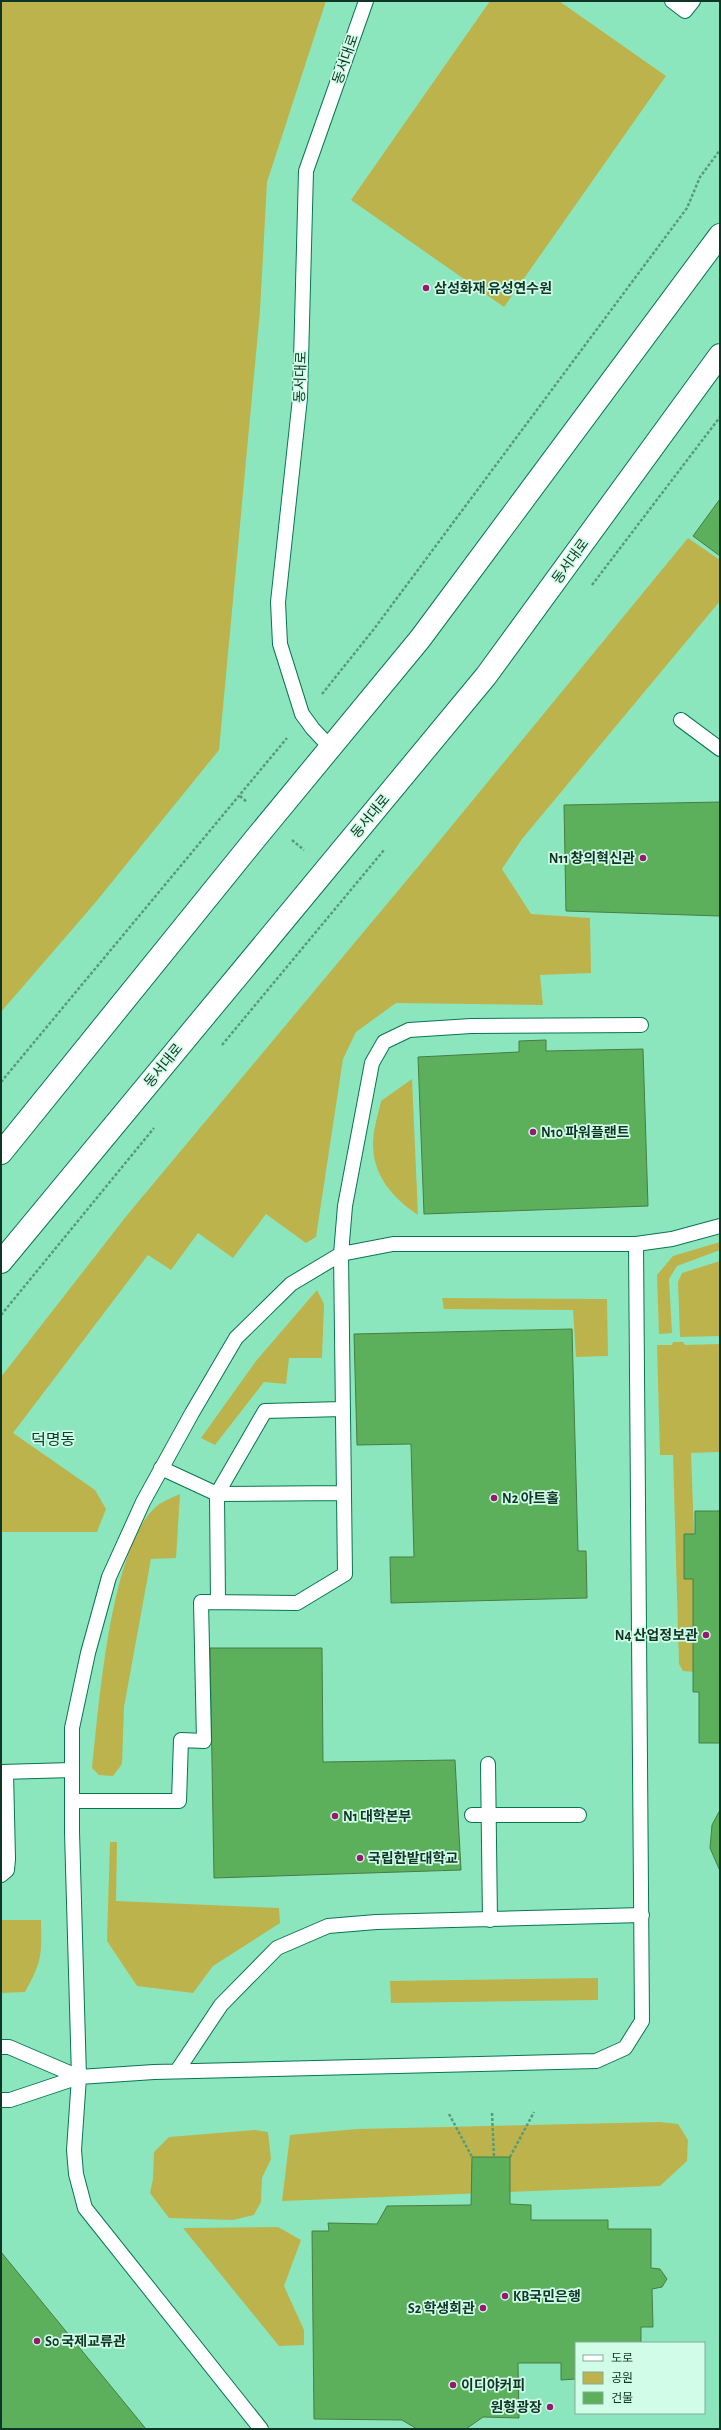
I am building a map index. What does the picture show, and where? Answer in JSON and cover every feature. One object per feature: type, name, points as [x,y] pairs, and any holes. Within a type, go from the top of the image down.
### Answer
[{"type":"street","points":[[1,1153],[330,747],[420,639],[720,235]]},
{"type":"street","name":"동서대로","points":[[1,1262],[486,676],[720,354]]},
{"type":"lane","name":"동서대로","points":[[330,747],[313,729],[302,714],[280,644],[278,602],[300,398],[306,171],[366,1]]},
{"type":"lane","points":[[672,1],[685,11],[693,1]]},
{"type":"lane","points":[[681,720],[720,748]]},
{"type":"lane","points":[[73,1801],[179,1801],[181,1740],[204,1741],[201,1602],[297,1603],[345,1574],[341,1254],[345,1206],[372,1063],[384,1042],[409,1030],[455,1027],[641,1025]]},
{"type":"lane","points":[[261,2429],[85,2208],[76,2174],[74,2150],[79,2077],[72,1728],[88,1653],[109,1577],[161,1468],[236,1338],[290,1284],[341,1254],[393,1244],[636,1244],[672,1239],[720,1226]]},
{"type":"lane","points":[[1,2100],[10,2100],[79,2077],[177,2072],[596,2061],[624,2048],[642,2020],[636,1244]]},
{"type":"lane","points":[[218,1602],[217,1494],[265,1411],[343,1409]]},
{"type":"lane","points":[[161,1468],[217,1494],[344,1493]]},
{"type":"lane","points":[[488,1764],[490,1920]]},
{"type":"lane","points":[[1,1875],[7,1870],[8,1859],[4,1772],[72,1770]]},
{"type":"lane","points":[[472,1815],[578,1815]]},
{"type":"lane","points":[[177,2072],[221,2005],[277,1948],[328,1926],[376,1922],[642,1915]]},
{"type":"lane","points":[[1,2047],[9,2047],[79,2077]]},
{"type":"path","points":[[374,630],[687,208],[700,177],[720,150]]},
{"type":"path","points":[[1,1082],[256,776]]},
{"type":"path","points":[[221,1047],[352,891],[240,796]]},
{"type":"path","points":[[1,1315],[156,1125]]},
{"type":"path","points":[[510,2157],[534,2112]]},
{"type":"path","points":[[492,2113],[494,2157]]},
{"type":"path","points":[[449,2114],[472,2157]]},
{"type":"green space","points":[[1,1],[326,1],[267,182],[260,311],[219,750],[95,903],[1,1012]]},
{"type":"green space","points":[[490,1],[559,1],[666,76],[504,307],[351,200]]},
{"type":"green space","points":[[688,538],[720,560],[720,601],[522,839],[502,869],[531,914],[590,918],[591,973],[540,975],[543,1005],[396,1003],[356,1032],[343,1059],[316,1237],[306,1243],[266,1214],[233,1258],[198,1233],[171,1270],[148,1255],[13,1433],[95,1490],[106,1509],[97,1532],[1,1532],[1,1377],[128,1214],[422,862]]},
{"type":"green space","points":[[412,1079],[418,1215],[400,1201],[386,1185],[377,1166],[373,1144],[381,1101]]},
{"type":"green space","points":[[720,1242],[720,1250],[677,1266],[669,1279],[672,1333],[659,1334],[657,1275],[673,1256]]},
{"type":"green space","points":[[720,1261],[720,1336],[680,1337],[678,1282],[682,1273]]},
{"type":"green space","points":[[317,1290],[324,1304],[322,1358],[289,1358],[286,1384],[264,1382],[215,1445],[201,1438],[256,1361]]},
{"type":"green space","points":[[442,1298],[607,1299],[608,1356],[576,1357],[573,1310],[444,1309]]},
{"type":"green space","points":[[673,1342],[683,1342],[685,1345],[720,1344],[720,1452],[691,1453],[699,1665],[695,1672],[683,1671],[679,1664],[673,1455],[660,1455],[657,1345],[672,1345]]},
{"type":"green space","points":[[180,1494],[176,1558],[151,1559],[124,1707],[122,1764],[113,1776],[99,1775],[92,1768],[103,1668],[118,1589],[128,1554],[142,1525],[158,1505]]},
{"type":"green space","points":[[110,1842],[117,1842],[116,1901],[279,1908],[280,1923],[213,1966],[193,1993],[137,1986],[107,1941]]},
{"type":"green space","points":[[1,1920],[41,1920],[40,1958],[35,1973],[25,1992],[1,1993]]},
{"type":"green space","points":[[598,1978],[598,2000],[391,2003],[390,1981]]},
{"type":"green space","points":[[660,2122],[678,2124],[688,2140],[687,2161],[660,2186],[282,2201],[290,2135],[357,2129]]},
{"type":"green space","points":[[255,2130],[268,2132],[271,2159],[262,2178],[261,2202],[254,2215],[233,2220],[169,2218],[150,2193],[153,2179],[154,2152],[169,2137]]},
{"type":"green space","points":[[278,2227],[301,2240],[284,2286],[304,2330],[304,2345],[279,2346],[183,2228]]},
{"type":"building","points":[[720,499],[720,556],[693,536]]},
{"type":"building","name":"N11 창의혁신관","points":[[720,802],[720,916],[566,911],[564,805]]},
{"type":"building","name":"N10 파워플랜트","points":[[546,1040],[546,1051],[643,1049],[648,1206],[424,1214],[418,1057],[519,1052],[519,1041]]},
{"type":"building","name":"N2 아트홀","points":[[572,1329],[578,1551],[586,1551],[587,1598],[391,1603],[390,1557],[414,1557],[411,1444],[357,1445],[354,1334]]},
{"type":"building","name":"N4 산업정보관","points":[[695,1511],[720,1511],[720,1743],[699,1743],[699,1692],[693,1692],[693,1579],[684,1579],[684,1534],[695,1534]]},
{"type":"building","name":"N1 대학본부","points":[[210,1648],[322,1648],[323,1762],[455,1760],[461,1870],[214,1878]]},
{"type":"building","points":[[720,1810],[720,1871],[710,1848],[712,1825]]},
{"type":"building","name":"S2 학생회관","points":[[472,2157],[510,2157],[510,2204],[531,2205],[531,2220],[608,2220],[608,2229],[651,2229],[651,2268],[660,2269],[667,2279],[662,2287],[652,2289],[653,2327],[641,2327],[641,2342],[575,2342],[575,2379],[561,2380],[561,2363],[518,2363],[519,2418],[483,2417],[466,2429],[417,2429],[402,2420],[314,2419],[312,2231],[329,2231],[328,2223],[377,2224],[387,2206],[471,2205]]},
{"type":"building","name":"S0 국제교류관","points":[[1,2252],[146,2429],[1,2429]]},
{"type":"place","name":"삼성화재 유성연수원","points":[[426,288]]},
{"type":"place","name":"N11 창의혁신관","points":[[643,858]]},
{"type":"place","name":"N10 파워플랜트","points":[[533,1132]]},
{"type":"place","name":"N2 아트홀","points":[[494,1498]]},
{"type":"place","name":"N4 산업정보관","points":[[706,1635]]},
{"type":"place","name":"N1 대학본부","points":[[335,1816]]},
{"type":"place","name":"국립한밭대학교","points":[[360,1858]]},
{"type":"place","name":"KB국민은행","points":[[505,2296]]},
{"type":"place","name":"S2 학생회관","points":[[483,2308]]},
{"type":"place","name":"S0 국제교류관","points":[[37,2341]]},
{"type":"place","name":"이디야커피","points":[[453,2385]]},
{"type":"place","name":"원형광장","points":[[550,2407]]},
{"type":"district","name":"덕명동","points":[[53,1439]]}]
